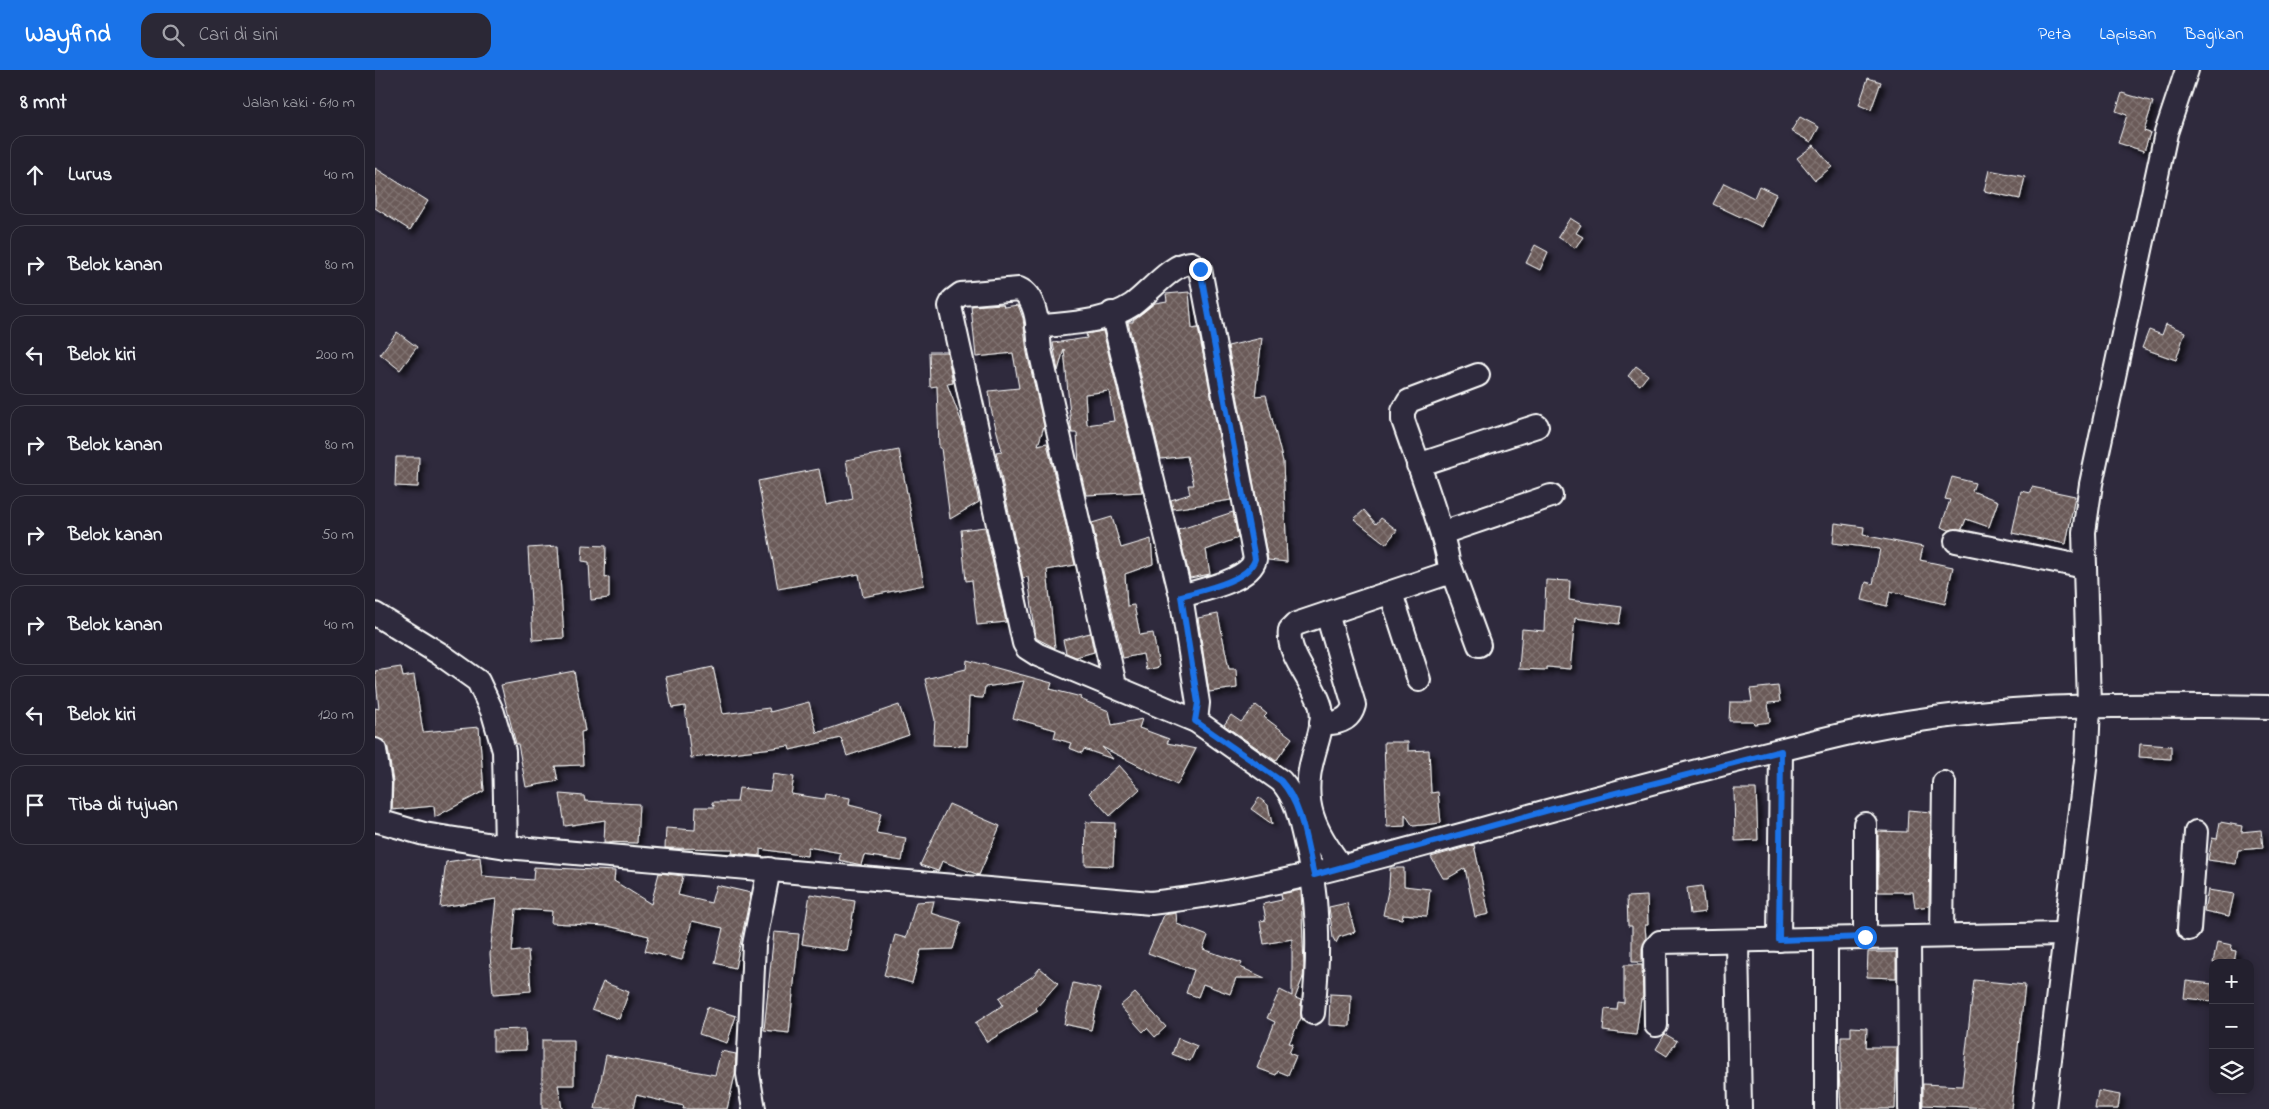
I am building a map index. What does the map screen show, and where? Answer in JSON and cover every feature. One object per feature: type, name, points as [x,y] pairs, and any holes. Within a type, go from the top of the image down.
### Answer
[{"type":"street","points":[[2044,1109],[2087,752],[2089,705],[2084,532],[2091,484],[2165,132],[2187,70]]},
{"type":"street","points":[[1037,327],[1087,322],[1131,306],[1180,265],[1187,262],[1195,264],[1202,272],[1255,559],[1252,567],[1243,575],[1181,596]]},
{"type":"street","points":[[1115,685],[1040,350],[1032,302],[1019,289],[961,294],[953,300],[951,306],[1027,648],[1038,655],[1115,685],[1195,721],[1281,781],[1289,790],[1296,801],[1314,875],[1318,913],[1317,978],[1313,1013]]},
{"type":"street","points":[[1112,313],[1181,596],[1198,703],[1195,721]]},
{"type":"street","points":[[1478,375],[1409,401],[1405,407],[1403,420],[1442,533],[1450,566],[1479,645]]},
{"type":"street","points":[[1418,465],[1537,426]]},
{"type":"street","points":[[1442,533],[1551,496]]},
{"type":"street","points":[[1956,541],[2085,567]]},
{"type":"street","points":[[1342,867],[1319,835],[1308,795],[1312,759],[1321,723],[1319,703],[1295,653],[1289,634],[1296,624],[1445,575],[1450,566]]},
{"type":"street","points":[[1391,593],[1419,680]]},
{"type":"street","points":[[375,614],[440,654],[478,681],[493,713],[504,751],[506,847]]},
{"type":"street","points":[[1321,723],[1343,720],[1349,717],[1354,706],[1327,614]]},
{"type":"street","points":[[375,750],[380,784],[377,821],[425,834],[506,847],[1151,903],[1221,895],[1314,875],[1549,810],[1843,734],[1941,718],[2089,705],[2269,707]]},
{"type":"street","points":[[1779,940],[1781,751]]},
{"type":"street","points":[[1942,936],[1944,783]]},
{"type":"street","points":[[1865,824],[1865,937]]},
{"type":"street","points":[[2189,929],[2196,832]]},
{"type":"street","points":[[754,1109],[748,1074],[753,946],[769,869]]},
{"type":"street","points":[[1656,1026],[1655,948],[1658,943],[2064,934]]},
{"type":"street","points":[[1909,937],[1910,1109]]},
{"type":"street","points":[[1826,939],[1826,1109]]},
{"type":"street","points":[[1737,941],[1740,1109]]},
{"type":"building","points":[[1868,78],[1881,82],[1871,110],[1859,105]]},
{"type":"building","points":[[2122,93],[2153,102],[2144,131],[2150,133],[2144,151],[2118,143],[2127,115],[2116,111]]},
{"type":"building","points":[[1800,117],[1819,127],[1811,142],[1791,131]]},
{"type":"building","points":[[1814,145],[1832,167],[1815,180],[1797,158]]},
{"type":"building","points":[[375,168],[428,201],[410,230],[375,208]]},
{"type":"building","points":[[1989,170],[2025,177],[2020,199],[1984,191]]},
{"type":"building","points":[[1724,183],[1754,198],[1759,186],[1776,194],[1762,227],[1713,204]]},
{"type":"building","points":[[1570,218],[1581,225],[1576,233],[1583,237],[1575,248],[1558,237]]},
{"type":"building","points":[[1535,245],[1548,252],[1540,270],[1526,263]]},
{"type":"building","points":[[1189,292],[1192,329],[1198,328],[1231,500],[1173,509],[1171,500],[1190,494],[1188,485],[1194,485],[1187,456],[1161,459],[1128,322],[1133,322],[1133,320],[1155,303],[1167,301],[1166,294]]},
{"type":"building","points":[[1003,304],[1004,307],[1018,305],[1023,318],[1027,353],[1044,426],[1038,445],[1047,443],[1075,565],[1047,570],[1055,648],[1036,638],[1028,577],[1023,578],[996,452],[1002,451],[991,409],[989,391],[1019,388],[1013,353],[976,357],[971,306]]},
{"type":"building","points":[[2166,324],[2185,332],[2176,360],[2142,348],[2149,330],[2162,335]]},
{"type":"building","points":[[1103,331],[1142,492],[1086,495],[1079,464],[1077,433],[1072,433],[1064,349],[1058,371],[1053,343],[1087,338],[1086,334]],"holes":[[[1109,391],[1114,421],[1087,425],[1085,394]]]},
{"type":"building","points":[[397,332],[417,347],[400,370],[380,354]]},
{"type":"building","points":[[1262,338],[1255,396],[1266,395],[1283,462],[1287,562],[1268,560],[1228,346]]},
{"type":"building","points":[[929,352],[947,352],[953,383],[947,384],[962,423],[979,502],[950,519],[941,448],[939,448],[937,386],[930,387]]},
{"type":"building","points":[[1636,366],[1648,375],[1640,385],[1628,376]]},
{"type":"building","points":[[899,450],[924,585],[863,597],[859,574],[778,589],[758,481],[819,469],[826,505],[853,499],[846,460]]},
{"type":"building","points":[[396,457],[419,457],[418,487],[395,486]]},
{"type":"building","points":[[1952,477],[1975,483],[1972,491],[1998,501],[1989,527],[1966,519],[1962,529],[1949,530],[1941,527],[1950,500],[1945,499]]},
{"type":"building","points":[[2032,487],[2075,496],[2066,544],[2012,533],[2021,491],[2031,493]]},
{"type":"building","points":[[1364,510],[1376,524],[1381,518],[1397,530],[1386,544],[1354,519]]},
{"type":"building","points":[[1233,512],[1238,538],[1206,550],[1210,574],[1190,578],[1178,530]]},
{"type":"building","points":[[1112,517],[1121,548],[1151,539],[1153,564],[1125,574],[1127,606],[1134,605],[1140,635],[1153,633],[1159,667],[1146,670],[1143,654],[1123,658],[1092,523]]},
{"type":"building","points":[[1835,523],[1864,527],[1863,535],[1923,547],[1920,560],[1953,567],[1945,604],[1890,591],[1887,606],[1862,600],[1866,582],[1873,584],[1880,549],[1833,543]]},
{"type":"building","points":[[985,527],[1006,622],[977,625],[972,580],[966,581],[961,530]]},
{"type":"building","points":[[583,545],[606,546],[605,578],[609,577],[609,598],[591,600],[589,562],[582,561]]},
{"type":"building","points":[[558,546],[564,638],[533,640],[528,548]]},
{"type":"building","points":[[1546,580],[1570,581],[1569,600],[1622,607],[1619,624],[1575,618],[1570,669],[1547,667],[1547,670],[1519,669],[1522,629],[1544,631]]},
{"type":"building","points":[[1218,614],[1229,669],[1236,669],[1237,688],[1209,692],[1198,618]]},
{"type":"building","points":[[1090,633],[1094,652],[1076,657],[1066,653],[1063,640]]},
{"type":"building","points":[[967,660],[1052,683],[1050,689],[1081,697],[1080,699],[1109,711],[1112,725],[1142,719],[1139,728],[1169,739],[1167,743],[1196,749],[1177,785],[1102,747],[1113,759],[1084,749],[1082,753],[1069,748],[1071,743],[1054,738],[1056,730],[1013,718],[1024,681],[985,687],[983,698],[969,697],[967,746],[933,745],[935,720],[925,679],[966,669]]},
{"type":"building","points":[[401,667],[403,677],[414,675],[423,732],[479,727],[484,791],[435,817],[434,806],[392,810],[393,782],[388,748],[385,742],[375,737],[375,708],[379,709],[375,671]]},
{"type":"building","points":[[713,667],[723,714],[769,708],[770,712],[809,702],[817,733],[899,705],[909,735],[847,756],[841,738],[790,750],[789,746],[691,758],[685,706],[672,708],[666,677]]},
{"type":"building","points":[[574,671],[585,731],[581,732],[583,765],[555,766],[558,781],[526,787],[518,744],[516,744],[501,685]]},
{"type":"building","points":[[1778,686],[1780,702],[1768,703],[1770,722],[1754,724],[1753,721],[1729,721],[1730,702],[1752,702],[1750,689]]},
{"type":"building","points":[[1256,705],[1267,714],[1264,717],[1292,738],[1276,761],[1224,725],[1231,715],[1241,722]]},
{"type":"building","points":[[1384,742],[1408,742],[1408,751],[1429,750],[1431,793],[1438,792],[1441,823],[1413,826],[1405,814],[1405,826],[1387,827]]},
{"type":"building","points":[[2140,744],[2171,746],[2171,759],[2139,757]]},
{"type":"building","points":[[1119,765],[1140,789],[1110,816],[1089,793]]},
{"type":"building","points":[[773,774],[794,777],[791,794],[824,799],[825,794],[850,798],[849,805],[881,813],[876,833],[906,838],[902,861],[864,855],[861,865],[839,860],[841,853],[808,847],[807,856],[760,849],[760,856],[732,853],[733,849],[665,848],[666,828],[695,830],[696,807],[715,807],[712,802],[737,802],[739,788],[770,791]]},
{"type":"building","points":[[1734,789],[1756,789],[1758,840],[1735,841]]},
{"type":"building","points":[[560,794],[584,796],[585,801],[639,804],[637,843],[604,842],[605,820],[565,826]]},
{"type":"building","points":[[1259,798],[1268,805],[1272,824],[1251,809]]},
{"type":"building","points":[[949,804],[1000,826],[979,875],[942,861],[938,871],[920,865]]},
{"type":"building","points":[[1908,810],[1931,812],[1929,906],[1915,908],[1913,892],[1878,892],[1878,831],[1907,832]]},
{"type":"building","points":[[1086,822],[1115,823],[1113,866],[1085,865]]},
{"type":"building","points":[[2220,822],[2242,826],[2241,832],[2261,830],[2263,848],[2238,850],[2236,864],[2208,860],[2212,838],[2217,839]]},
{"type":"building","points":[[1474,845],[1489,914],[1475,917],[1465,868],[1448,878],[1443,878],[1431,857]]},
{"type":"building","points":[[480,857],[482,876],[533,880],[534,867],[615,871],[614,881],[651,904],[659,873],[683,876],[678,895],[711,903],[716,885],[751,893],[735,968],[715,963],[723,928],[692,921],[682,960],[645,951],[649,936],[608,926],[551,923],[552,911],[516,909],[512,952],[528,950],[531,991],[493,994],[490,954],[496,899],[440,907],[446,862]]},
{"type":"building","points":[[1390,868],[1404,868],[1404,886],[1430,889],[1427,916],[1403,914],[1402,919],[1383,915],[1389,886]]},
{"type":"building","points":[[1702,886],[1705,912],[1690,914],[1687,888]]},
{"type":"building","points":[[1301,890],[1304,967],[1303,977],[1295,998],[1301,1000],[1301,1018],[1289,1043],[1293,1044],[1289,1053],[1296,1056],[1288,1075],[1278,1071],[1276,1075],[1257,1068],[1275,1022],[1267,1018],[1280,990],[1292,996],[1292,939],[1264,944],[1260,921],[1266,920],[1263,904],[1282,900],[1281,894]]},
{"type":"building","points":[[2208,890],[2234,894],[2229,916],[2204,911]]},
{"type":"building","points":[[810,894],[855,901],[847,951],[802,944]]},
{"type":"building","points":[[1647,896],[1648,925],[1645,925],[1646,939],[1642,948],[1642,962],[1632,962],[1632,926],[1628,926],[1627,897]]},
{"type":"building","points":[[934,901],[931,913],[961,922],[953,949],[921,950],[912,983],[884,975],[895,935],[906,938],[916,902]]},
{"type":"building","points":[[1347,903],[1355,932],[1339,937],[1336,943],[1333,938],[1329,907]]},
{"type":"building","points":[[1176,913],[1177,924],[1208,936],[1203,949],[1242,963],[1240,967],[1265,978],[1236,978],[1230,994],[1203,984],[1198,997],[1186,993],[1194,970],[1148,953],[1164,915]]},
{"type":"building","points":[[774,932],[799,934],[789,1033],[764,1030]]},
{"type":"building","points":[[2217,942],[2232,945],[2231,950],[2236,951],[2235,959],[2214,959]]},
{"type":"building","points":[[1868,952],[1896,952],[1896,978],[1867,977]]},
{"type":"building","points":[[1624,965],[1642,965],[1643,999],[1641,999],[1636,1035],[1603,1031],[1605,1009],[1617,1010],[1618,1002],[1624,1003]]},
{"type":"building","points":[[1040,968],[1058,983],[1036,1008],[1038,1011],[987,1042],[975,1023],[1003,1005],[999,998],[1033,976]]},
{"type":"building","points":[[1974,980],[2025,985],[2011,1109],[1923,1105],[1923,1084],[1962,1086]]},
{"type":"building","points":[[2186,981],[2209,984],[2209,1001],[2184,998]]},
{"type":"building","points":[[603,982],[629,992],[619,1019],[592,1009]]},
{"type":"building","points":[[1073,983],[1100,989],[1091,1030],[1064,1024]]},
{"type":"building","points":[[1135,993],[1166,1027],[1155,1037],[1147,1028],[1143,1032],[1120,1006]]},
{"type":"building","points":[[1330,994],[1351,995],[1350,1026],[1329,1025]]},
{"type":"building","points":[[707,1007],[736,1016],[727,1043],[699,1034]]},
{"type":"building","points":[[1851,1027],[1867,1028],[1866,1047],[1897,1047],[1895,1109],[1841,1109],[1839,1073],[1841,1073],[1841,1036],[1851,1036]]},
{"type":"building","points":[[525,1029],[526,1050],[493,1051],[493,1030]]},
{"type":"building","points":[[1665,1034],[1677,1041],[1667,1056],[1656,1049]]},
{"type":"building","points":[[1178,1038],[1197,1046],[1190,1061],[1172,1054]]},
{"type":"building","points":[[542,1040],[574,1040],[574,1085],[558,1085],[562,1109],[542,1109]]},
{"type":"building","points":[[721,1051],[736,1054],[735,1075],[727,1109],[683,1109],[684,1106],[636,1095],[633,1109],[595,1109],[606,1055],[715,1075]]},
{"type":"building","points":[[2098,1091],[2120,1095],[2118,1109],[2095,1109]]},
{"type":"route","points":[[1200,269],[1203,276],[1255,559],[1252,567],[1243,575],[1181,596],[1198,703],[1195,721],[1281,781],[1289,790],[1296,801],[1314,875],[1549,810],[1781,751],[1779,940],[1865,937]]}]
